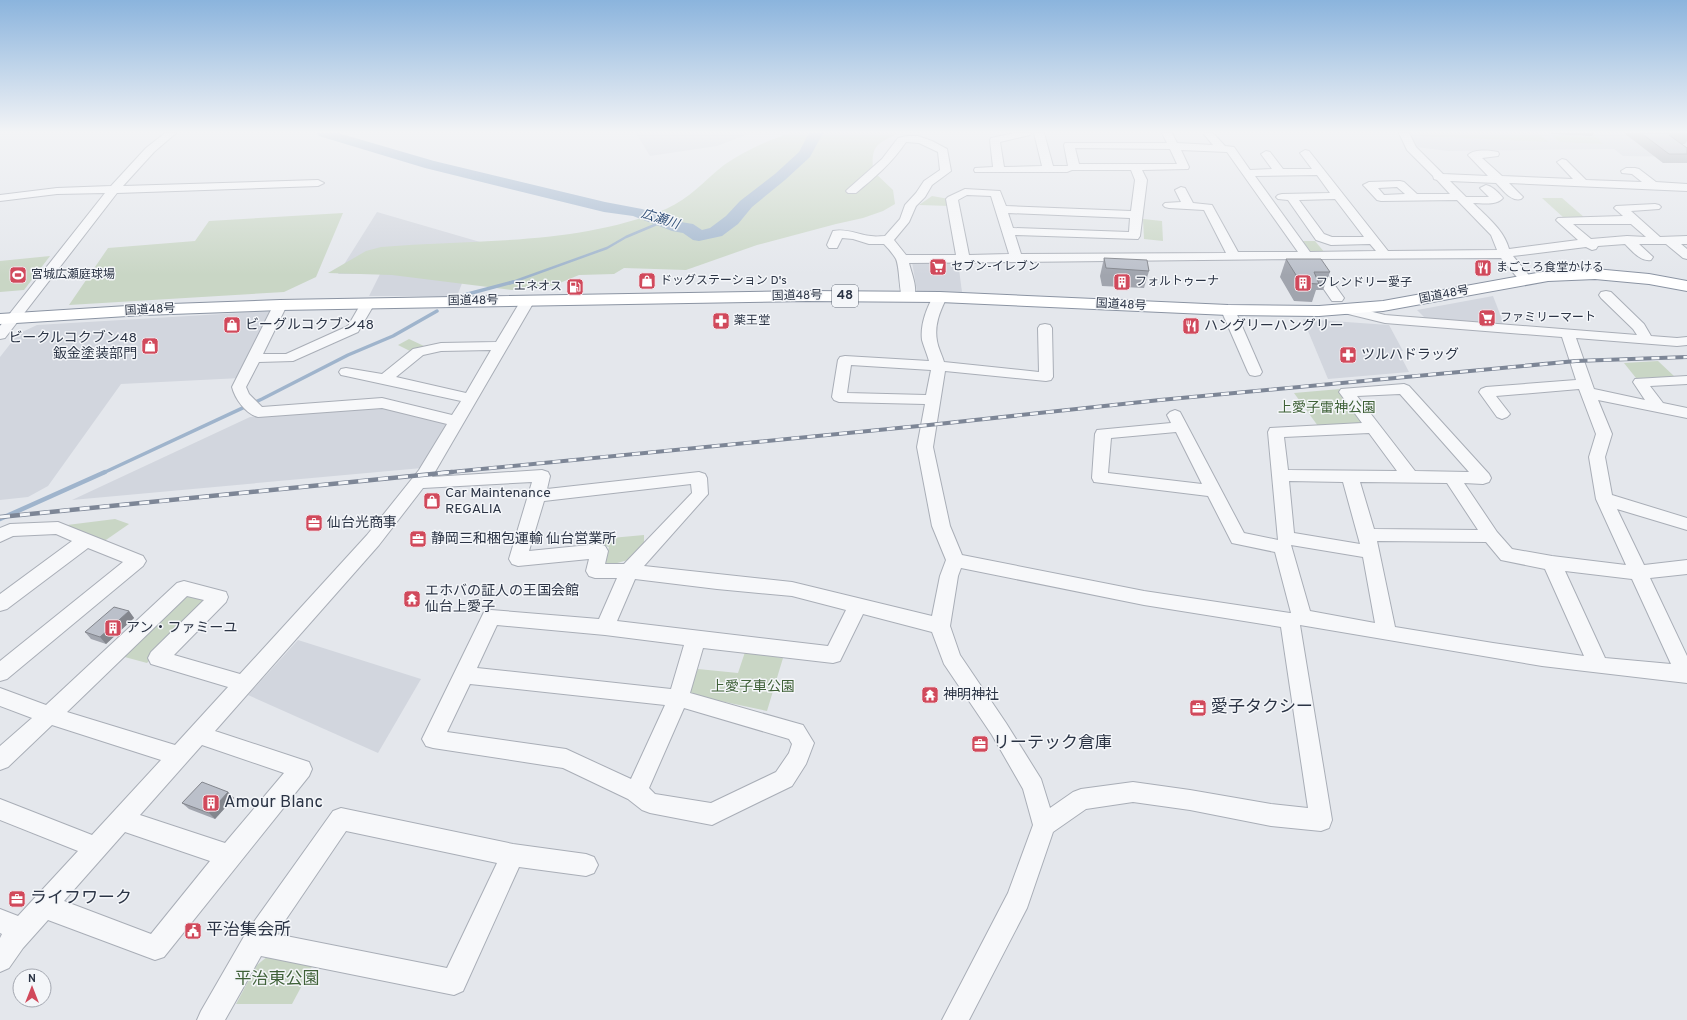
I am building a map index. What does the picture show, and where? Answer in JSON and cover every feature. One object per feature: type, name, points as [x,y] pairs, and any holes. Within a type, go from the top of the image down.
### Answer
[{"type":"highway","name":"国道48号","points":[[7,318],[143,310],[280,305],[528,300],[908,296],[1268,312],[1343,304],[1418,300],[1548,276],[1595,274],[1649,279],[1687,286]]},
{"type":"street","points":[[0,335],[7,318],[122,181]]},
{"type":"street","points":[[852,191],[865,181]]},
{"type":"street","points":[[888,240],[904,220],[911,205],[921,195],[928,183],[932,181]]},
{"type":"street","points":[[1008,231],[1134,236],[1141,181]]},
{"type":"street","points":[[1252,181],[1305,255],[1343,304],[1386,319],[1568,334],[1687,341]]},
{"type":"street","points":[[1326,181],[1384,254]]},
{"type":"street","points":[[1442,181],[1496,233],[1501,242],[1504,254],[1526,279]]},
{"type":"street","points":[[1499,181],[1517,197]]},
{"type":"street","points":[[1542,181],[1652,186],[1684,186]]},
{"type":"street","points":[[1646,181],[1652,186]]},
{"type":"street","points":[[0,198],[57,191],[318,183]]},
{"type":"street","points":[[1415,198],[1491,200],[1497,198],[1486,188]]},
{"type":"street","points":[[1181,190],[1189,206]]},
{"type":"street","points":[[963,258],[952,199],[965,192],[996,193],[1016,257]]},
{"type":"street","points":[[1264,197],[1338,196]]},
{"type":"street","points":[[1291,197],[1320,237],[1331,240],[1373,240]]},
{"type":"street","points":[[1169,205],[1208,207],[1234,256]]},
{"type":"street","points":[[1655,207],[1620,208],[1634,220],[1663,240],[1687,254]]},
{"type":"street","points":[[1002,209],[1136,215]]},
{"type":"street","points":[[1592,246],[1562,220],[1634,220]]},
{"type":"street","points":[[833,246],[837,234],[854,235],[869,240],[888,240]]},
{"type":"street","points":[[888,240],[902,259],[908,286],[908,296]]},
{"type":"street","points":[[902,259],[1504,254],[1539,248],[1592,246],[1627,240],[1687,240]]},
{"type":"street","points":[[1627,240],[1647,257]]},
{"type":"street","points":[[1606,294],[1639,326],[1646,339]]},
{"type":"street","points":[[940,297],[932,315],[928,335],[931,346],[937,358],[938,366],[934,400],[925,447],[941,526],[955,560],[949,576],[940,626],[951,658],[999,729],[1033,786],[1044,825],[1018,899],[955,1020]]},
{"type":"street","points":[[0,960],[22,930],[373,540],[419,482],[528,300]]},
{"type":"street","points":[[254,358],[288,358],[353,329],[368,303]]},
{"type":"street","points":[[280,305],[239,386],[242,396],[258,412],[382,403],[456,421]]},
{"type":"street","points":[[1228,310],[1255,372]]},
{"type":"street","points":[[934,400],[839,397],[845,360],[938,366],[1046,377],[1045,328]]},
{"type":"street","points":[[1568,334],[1576,361],[1604,434],[1597,456],[1599,479],[1604,499],[1686,674]]},
{"type":"street","points":[[385,379],[418,352],[442,347],[500,346]]},
{"type":"street","points":[[346,372],[385,379],[469,398]]},
{"type":"street","points":[[1658,407],[1640,382],[1687,380]]},
{"type":"street","points":[[1502,414],[1486,392],[1587,388],[1658,407],[1687,413]]},
{"type":"street","points":[[1281,476],[1411,478],[1483,478],[1404,389],[1346,392],[1411,478]]},
{"type":"street","points":[[1044,825],[1081,799],[1133,792],[1190,800],[1270,816],[1321,820],[1296,619],[1283,547],[1238,538],[1178,421],[1103,434],[1100,478],[1213,491]]},
{"type":"street","points":[[1370,552],[1286,538],[1276,432],[1374,428]]},
{"type":"street","points":[[419,482],[542,476],[518,559],[600,551],[596,571],[629,572],[792,590],[940,626]]},
{"type":"street","points":[[1350,477],[1367,535],[1387,633]]},
{"type":"street","points":[[537,496],[699,478],[700,494],[629,572],[605,627]]},
{"type":"street","points":[[1452,478],[1491,536],[1507,555],[1552,563],[1638,573],[1687,567]]},
{"type":"street","points":[[1604,499],[1687,524]]},
{"type":"street","points":[[0,536],[10,530],[58,528],[137,561],[0,673]]},
{"type":"street","points":[[1367,535],[1491,536]]},
{"type":"street","points":[[0,604],[86,540]]},
{"type":"street","points":[[955,560],[1144,598],[1240,614],[1296,619],[1493,651],[1598,665],[1686,674]]},
{"type":"street","points":[[1552,563],[1598,665]]},
{"type":"street","points":[[0,760],[184,588],[219,598],[158,658],[244,684]]},
{"type":"street","points":[[464,674],[678,698],[796,732],[802,743],[798,757],[784,779],[712,814],[650,803],[636,792],[566,759],[433,739],[491,617],[605,627],[696,640],[833,655],[858,605]]},
{"type":"street","points":[[636,792],[678,698],[696,640]]},
{"type":"street","points":[[0,697],[49,715],[179,756]]},
{"type":"street","points":[[44,906],[155,948],[301,769],[199,735]]},
{"type":"street","points":[[0,809],[97,848]]},
{"type":"street","points":[[210,1020],[255,942],[341,818],[513,855],[586,864]]},
{"type":"street","points":[[122,820],[229,856]]},
{"type":"street","points":[[255,942],[454,982],[513,855]]},
{"type":"street","points":[[0,921],[22,930]]},
{"type":"shaded area","points":[[377,212],[487,244],[470,263],[457,296],[369,296],[380,274],[338,274]]},
{"type":"shaded area","points":[[912,262],[958,262],[962,292],[917,291]]},
{"type":"shaded area","points":[[1493,296],[1505,327],[1426,319],[1417,310]]},
{"type":"shaded area","points":[[274,311],[241,378],[121,384],[48,486],[28,497],[0,500],[0,357],[18,334],[37,325]]},
{"type":"shaded area","points":[[1303,319],[1389,325],[1403,351],[1398,351],[1409,372],[1328,379]]},
{"type":"shaded area","points":[[380,408],[447,424],[422,468],[72,500],[250,417]]},
{"type":"shaded area","points":[[298,640],[421,679],[378,753],[248,695]]},
{"type":"green space","points":[[706,181],[883,181],[893,190],[895,204],[883,211],[863,218],[757,245],[686,270],[624,268],[614,274],[579,275],[555,285],[512,290],[392,275],[328,273],[366,251],[381,247],[525,239],[561,235],[632,221],[666,209],[689,195]]},
{"type":"green space","points":[[932,196],[949,199],[950,206],[919,205]]},
{"type":"green space","points":[[1542,198],[1562,198],[1585,218],[1564,218]]},
{"type":"green space","points":[[343,213],[316,277],[284,292],[69,305],[108,248],[195,241],[209,221]]},
{"type":"green space","points":[[1143,219],[1162,221],[1163,241],[1144,239]]},
{"type":"green space","points":[[1297,241],[1315,241],[1325,253],[1307,253]]},
{"type":"green space","name":"宮城広瀬庭球場","points":[[50,256],[24,290],[0,292],[0,261]]},
{"type":"green space","points":[[409,339],[424,346],[412,352],[398,345]]},
{"type":"green space","points":[[1658,361],[1675,377],[1636,378],[1624,363]]},
{"type":"green space","name":"上愛子雷神公園","points":[[1340,389],[1367,423],[1318,426],[1294,393]]},
{"type":"green space","points":[[115,519],[129,524],[103,542],[67,525]]},
{"type":"green space","points":[[644,535],[644,545],[628,560],[610,565],[605,562],[609,547],[600,545],[600,539]]},
{"type":"green space","points":[[186,592],[211,599],[147,663],[121,656]]},
{"type":"green space","name":"上愛子車公園","points":[[745,652],[783,658],[767,711],[687,694],[698,669],[738,673]]},
{"type":"green space","name":"平治東公園","points":[[273,952],[315,961],[292,1004],[236,1004],[257,965]]},
{"type":"building","points":[[1104,258],[1147,260],[1149,271],[1106,268]]},
{"type":"building","points":[[1286,259],[1321,259],[1330,272],[1314,272],[1319,284],[1301,283]]},
{"type":"building","points":[[114,607],[129,611],[100,637],[85,632]]},
{"type":"building","points":[[202,782],[228,792],[209,813],[182,803]]},
{"type":"waterway","name":"広瀬川","points":[[496,181],[604,207],[636,212],[678,227],[687,228],[699,236],[716,232],[732,220],[746,204],[775,181]]},
{"type":"waterway","points":[[512,282],[607,248],[626,237],[664,221]]},
{"type":"waterway","points":[[464,295],[512,282]]},
{"type":"waterway","points":[[103,473],[262,399],[348,355],[393,336],[437,311]]},
{"type":"waterway","points":[[0,519],[105,472]]},
{"type":"railway","points":[[441,473],[929,425],[1160,400],[1576,361],[1687,357]]},
{"type":"railway","points":[[0,517],[452,472]]},
{"type":"place","name":"セブン-イレブン","points":[[938,267]]},
{"type":"place","name":"まごころ食堂かける","points":[[1483,268]]},
{"type":"place","name":"宮城広瀬庭球場","points":[[18,275]]},
{"type":"place","name":"ドッグステーション D's","points":[[647,281]]},
{"type":"place","name":"フォルトゥーナ","points":[[1122,282]]},
{"type":"place","name":"フレンドリー愛子","points":[[1303,283]]},
{"type":"place","name":"エネオス","points":[[575,287]]},
{"type":"place","name":"ファミリーマート","points":[[1487,318]]},
{"type":"place","name":"薬王堂","points":[[721,321]]},
{"type":"place","name":"ビーグルコクブン48","points":[[232,325]]},
{"type":"place","name":"ハングリーハングリー","points":[[1191,326]]},
{"type":"place","name":"ビークルコクブン48 鈑金塗装部門","points":[[150,346]]},
{"type":"place","name":"ツルハドラッグ","points":[[1348,355]]},
{"type":"place","name":"Car Maintenance REGALIA","points":[[432,501]]},
{"type":"place","name":"仙台光商事","points":[[314,523]]},
{"type":"place","name":"静岡三和梱包運輸 仙台営業所","points":[[418,539]]},
{"type":"place","name":"エホバの証人の王国会館 仙台上愛子","points":[[412,599]]},
{"type":"place","name":"アン・ファミーユ","points":[[113,628]]},
{"type":"place","name":"神明神社","points":[[930,695]]},
{"type":"place","name":"愛子タクシー","points":[[1198,708]]},
{"type":"place","name":"リーテック倉庫","points":[[980,744]]},
{"type":"place","name":"Amour Blanc","points":[[211,803]]},
{"type":"place","name":"ライフワーク","points":[[17,899]]},
{"type":"place","name":"平治集会所","points":[[193,931]]}]
